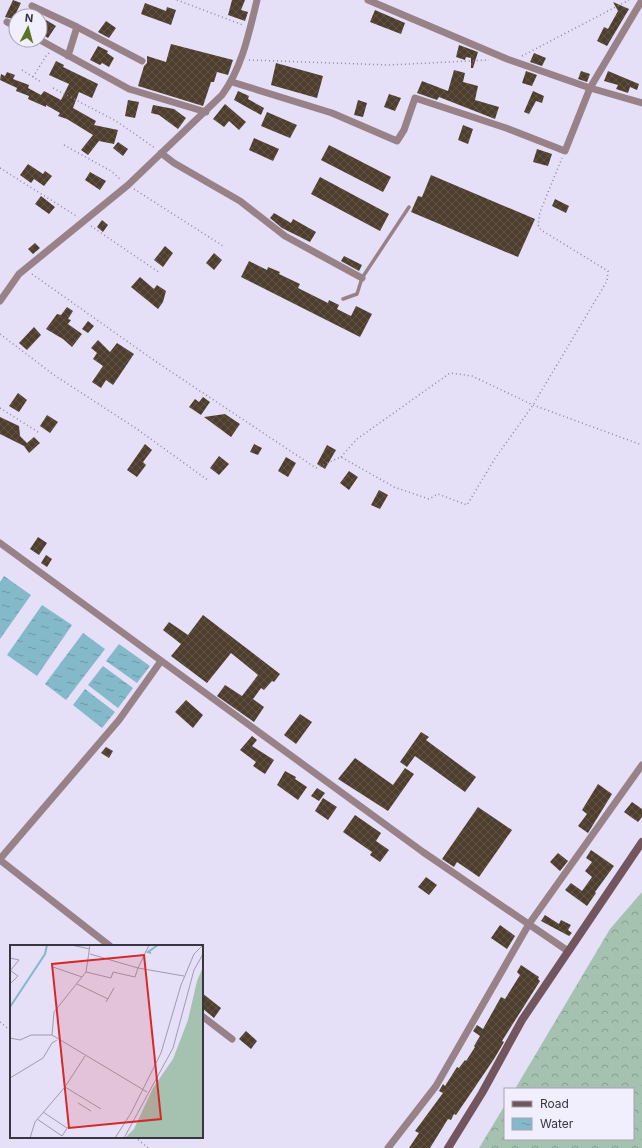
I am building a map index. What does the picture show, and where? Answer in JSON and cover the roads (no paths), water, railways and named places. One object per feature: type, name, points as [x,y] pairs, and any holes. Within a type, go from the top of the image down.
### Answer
[{"type":"main road","points":[[448,1148],[482,1093],[522,1020],[642,842]]},
{"type":"street","points":[[0,301],[19,274],[128,186],[222,95],[232,82],[241,59],[257,0]]},
{"type":"street","points":[[368,0],[507,59],[590,88],[642,103]]},
{"type":"street","points":[[232,82],[332,113],[397,141],[404,130],[416,98],[506,128],[565,151],[590,88],[642,0]]},
{"type":"street","points":[[32,6],[77,27],[142,61]]},
{"type":"street","points":[[68,56],[77,27]]},
{"type":"street","points":[[48,44],[129,89],[206,112]]},
{"type":"street","points":[[161,153],[174,163],[240,201],[285,236],[362,278]]},
{"type":"street","points":[[0,543],[423,852],[568,950]]},
{"type":"street","points":[[109,945],[0,859],[119,720],[161,661]]},
{"type":"street","points":[[388,1148],[436,1086],[529,924],[642,765]]},
{"type":"street","points":[[203,1017],[232,1039]]},
{"type":"lane","points":[[343,299],[357,294],[362,278],[409,207]]},
{"type":"water","points":[[4,576],[31,595],[0,639],[0,582]]},
{"type":"water","points":[[42,605],[72,625],[37,676],[7,655]]},
{"type":"water","points":[[83,633],[105,649],[66,700],[45,684]]},
{"type":"water","points":[[119,644],[150,666],[137,683],[106,661]]},
{"type":"water","points":[[103,666],[133,688],[118,708],[88,685]]},
{"type":"water","points":[[85,689],[115,712],[102,728],[73,705]]}]
